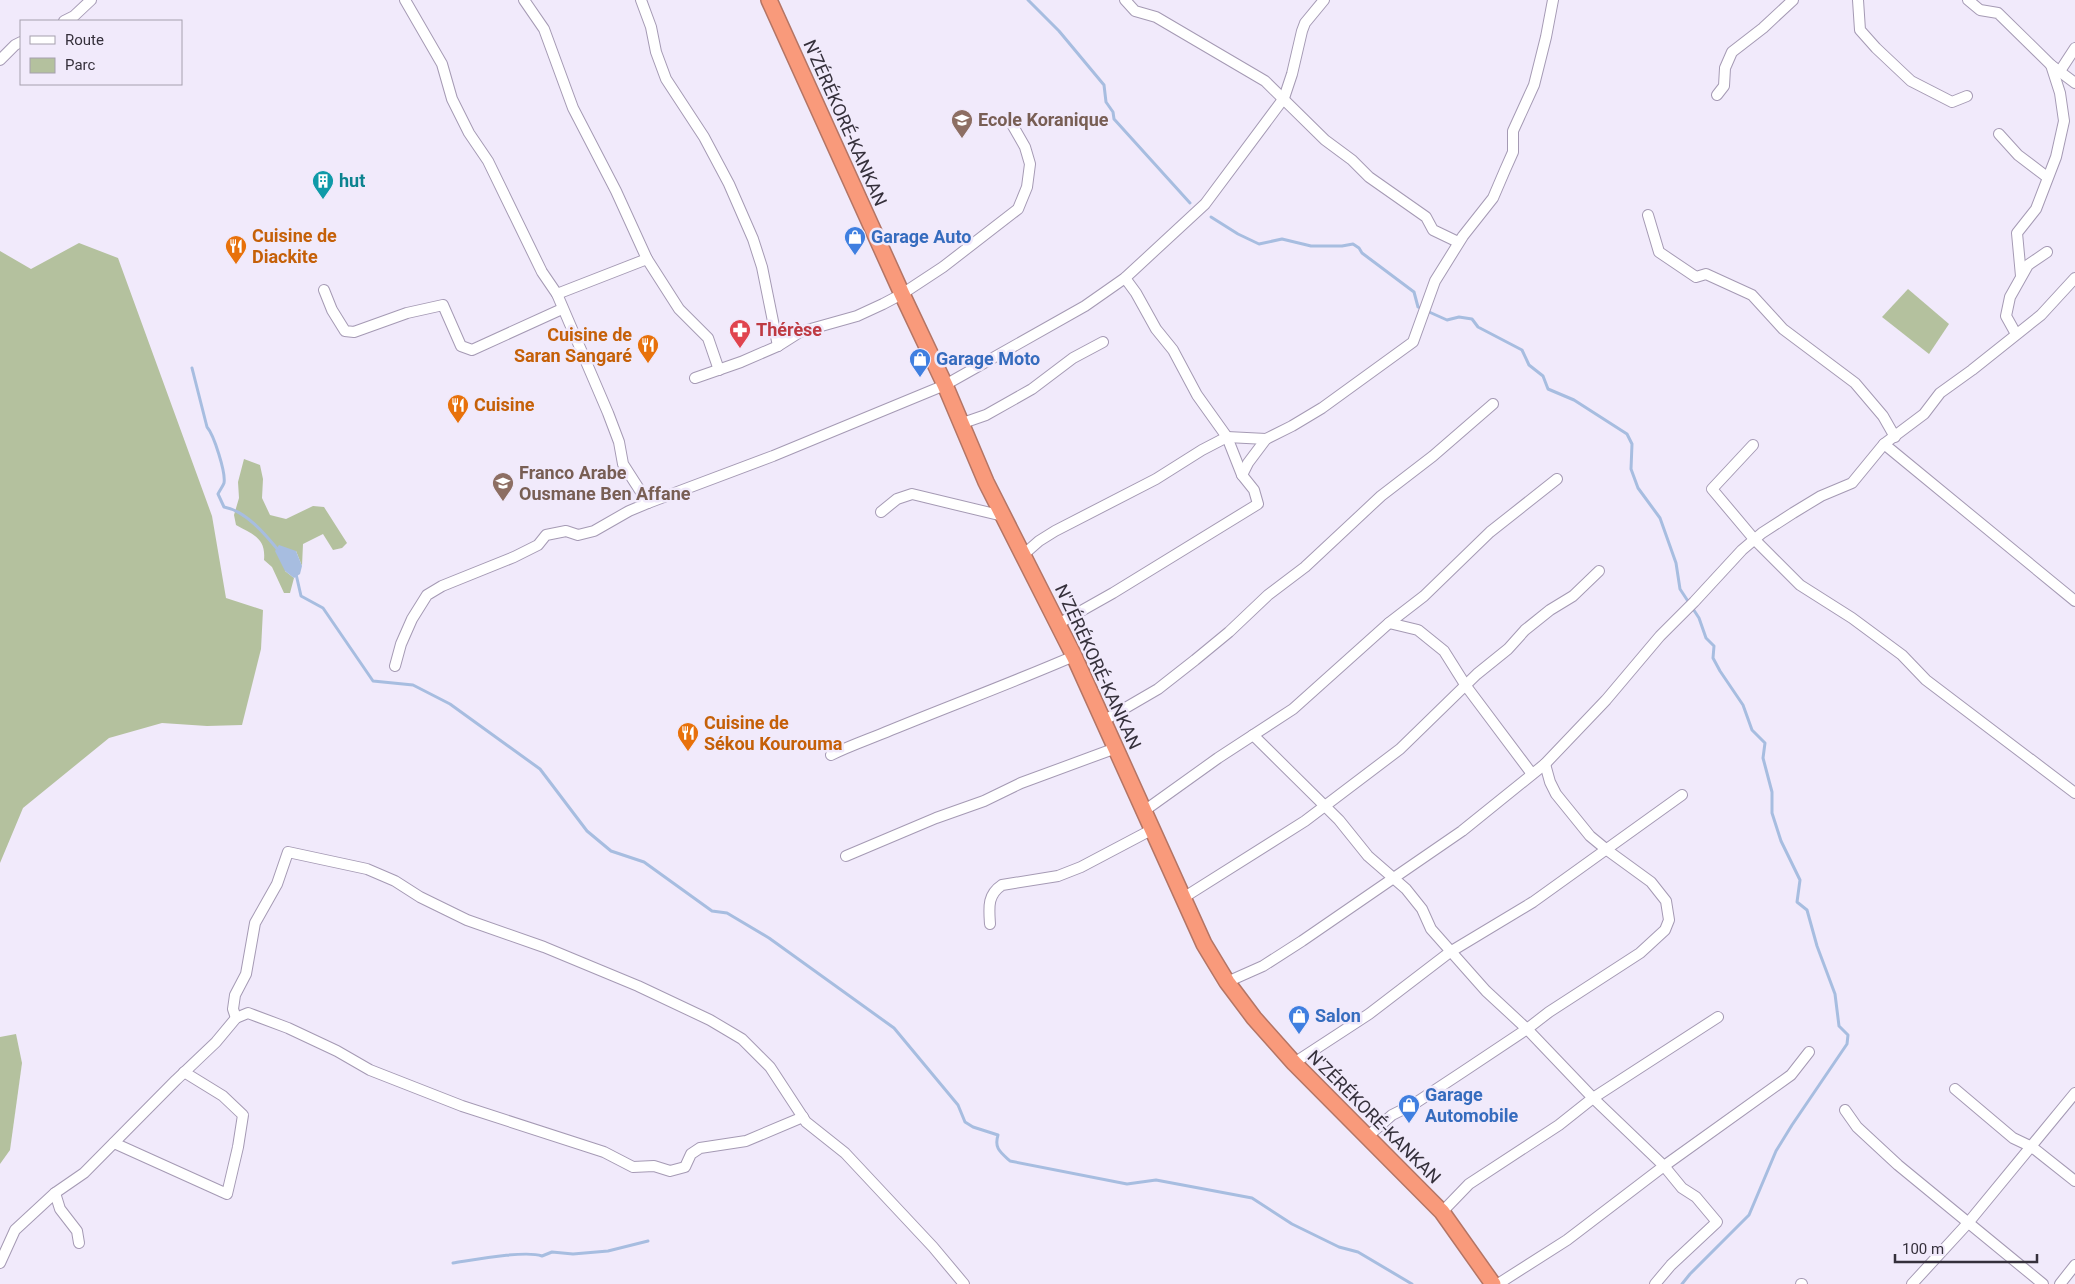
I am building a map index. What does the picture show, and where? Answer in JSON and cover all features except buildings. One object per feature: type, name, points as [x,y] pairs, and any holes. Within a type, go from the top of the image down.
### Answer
[{"type":"highway","name":"N'ZÉRÉKORÉ-KANKAN","points":[[769,0],[945,385],[960,424],[1003,516],[1074,656],[1204,944],[1227,982],[1254,1018],[1294,1063],[1442,1212],[1493,1284]]},
{"type":"street","points":[[66,20],[74,16],[90,0]]},
{"type":"street","points":[[405,0],[442,64],[452,99],[469,133],[488,161],[542,272],[557,294],[608,413],[619,442],[623,464],[648,503]]},
{"type":"street","points":[[524,0],[544,29],[573,108],[616,191],[647,259],[679,310],[708,338],[719,370]]},
{"type":"street","points":[[641,0],[666,79],[704,138],[729,184],[753,239],[762,267],[778,346]]},
{"type":"street","points":[[1125,0],[1135,11],[1156,17],[1265,81],[1318,134],[1352,160],[1369,177],[1426,217],[1433,230],[1458,242]]},
{"type":"street","points":[[395,666],[401,644],[412,619],[427,595],[442,586],[530,549],[538,545],[546,535],[566,531],[578,535],[594,530],[648,503],[807,442],[945,385],[1085,306],[1125,278],[1205,204],[1284,98],[1302,31],[1324,0]]},
{"type":"street","points":[[1242,475],[1248,463],[1266,439],[1322,408],[1413,342],[1435,281],[1458,242],[1493,198],[1513,152],[1513,131],[1534,85],[1553,0]]},
{"type":"street","points":[[1717,95],[1724,86],[1725,68],[1732,52],[1763,28],[1792,0]]},
{"type":"street","points":[[1858,0],[1860,30],[1876,48],[1912,81],[1952,102],[1967,96]]},
{"type":"street","points":[[1968,0],[1980,10],[1998,12],[2055,68],[2075,83]]},
{"type":"street","points":[[0,60],[20,42]]},
{"type":"street","points":[[2055,68],[2075,48]]},
{"type":"street","points":[[2021,276],[2017,234],[2036,209],[2056,157],[2064,121],[2055,68]]},
{"type":"street","points":[[695,378],[741,362],[778,346],[800,332],[857,316],[902,294],[943,267],[1018,209],[1027,187],[1030,164],[1025,146],[1010,120]]},
{"type":"street","points":[[1998,134],[2018,155],[2048,177]]},
{"type":"street","points":[[1648,215],[1660,252],[1696,277],[1706,274],[1752,295],[1783,329],[1855,383],[1883,416],[1895,437]]},
{"type":"street","points":[[2016,334],[2006,316],[2010,297],[2028,265],[2047,252]]},
{"type":"street","points":[[557,294],[647,259]]},
{"type":"street","points":[[1058,624],[1113,593],[1258,504],[1254,490],[1242,475],[1227,437],[1197,395],[1173,350],[1156,329],[1136,293],[1125,278]]},
{"type":"street","points":[[1227,982],[1264,966],[1395,877],[1462,831],[1545,764],[1606,700],[1660,636],[1754,539],[1821,496],[1852,483],[1884,444],[1924,414],[1940,393],[2040,315],[2075,278]]},
{"type":"street","points":[[324,290],[332,310],[345,330],[354,332],[408,313],[443,305],[461,346],[472,350],[562,309]]},
{"type":"street","points":[[960,424],[986,415],[1032,389],[1073,358],[1103,342]]},
{"type":"street","points":[[1104,721],[1158,689],[1195,660],[1229,632],[1268,595],[1305,567],[1381,496],[1433,456],[1493,404]]},
{"type":"street","points":[[1023,555],[1039,541],[1056,531],[1156,479],[1202,450],[1227,437],[1266,439]]},
{"type":"street","points":[[1884,444],[2075,601]]},
{"type":"street","points":[[1753,445],[1712,489],[1754,539],[1800,586],[1852,618],[1902,655],[1926,680],[2075,793]]},
{"type":"street","points":[[1144,811],[1293,709],[1389,623],[1424,596],[1490,532],[1556,480]]},
{"type":"street","points":[[881,512],[897,499],[912,494],[1003,516]]},
{"type":"street","points":[[1183,898],[1305,822],[1400,749],[1525,630],[1550,610],[1573,596],[1598,572]]},
{"type":"street","points":[[1389,623],[1418,630],[1444,651],[1466,686],[1532,774]]},
{"type":"street","points":[[831,755],[858,742],[966,698],[1019,680],[1074,656]]},
{"type":"street","points":[[1253,735],[1325,806],[1368,856],[1395,877],[1422,910],[1431,929],[1486,991],[1527,1028],[1593,1098],[1664,1166],[1682,1188],[1696,1197],[1716,1222],[1671,1265],[1655,1284]]},
{"type":"street","points":[[846,856],[936,818],[984,801],[1022,782],[1116,748]]},
{"type":"street","points":[[1367,1137],[1392,1115],[1414,1104],[1548,1012],[1640,953],[1665,930],[1669,920],[1666,901],[1651,882],[1606,850],[1590,836],[1556,794],[1550,782],[1545,764]]},
{"type":"street","points":[[1294,1063],[1370,1014],[1450,952],[1533,902],[1682,796]]},
{"type":"street","points":[[990,924],[989,901],[994,890],[1002,885],[1058,876],[1081,867],[1153,829]]},
{"type":"street","points":[[236,1018],[233,1009],[235,994],[246,974],[255,923],[277,884],[288,852],[367,868],[467,920],[544,947],[630,982],[710,1020],[742,1039],[770,1067],[806,1122],[845,1153],[933,1247],[964,1284]]},
{"type":"street","points":[[0,1263],[16,1230],[55,1193],[84,1172],[216,1042],[236,1018],[248,1013],[337,1051],[370,1070],[462,1106],[604,1152],[633,1167],[654,1166],[670,1171],[685,1167],[691,1154],[700,1148],[746,1141],[803,1117]]},
{"type":"street","points":[[1442,1212],[1469,1184],[1560,1125],[1593,1098],[1718,1017]]},
{"type":"street","points":[[1498,1284],[1567,1240],[1664,1166],[1791,1075],[1809,1052]]},
{"type":"street","points":[[114,1143],[227,1194],[243,1115],[223,1096],[184,1072]]},
{"type":"street","points":[[1955,1089],[2013,1138],[2032,1147],[2075,1181]]},
{"type":"street","points":[[1912,1284],[1968,1223],[2075,1094]]},
{"type":"street","points":[[1845,1110],[1858,1127],[1898,1166],[2043,1284]]},
{"type":"street","points":[[55,1193],[60,1209],[77,1230],[79,1243]]},
{"type":"street","points":[[2060,1284],[2075,1265]]},
{"type":"green space","points":[[79,243],[118,258],[212,516],[226,598],[263,610],[261,649],[242,725],[207,726],[162,723],[109,738],[23,808],[0,863],[0,251],[31,269]]},
{"type":"green space","points":[[1908,289],[1949,324],[1929,354],[1882,317]]},
{"type":"green space","points":[[244,459],[260,465],[263,479],[262,498],[270,515],[286,519],[313,506],[324,507],[347,543],[342,548],[333,550],[323,534],[303,544],[302,566],[296,551],[285,571],[294,578],[290,593],[284,593],[272,567],[264,560],[263,547],[258,538],[236,525],[234,515],[239,498],[238,482]]},
{"type":"green space","points":[[16,1034],[22,1063],[10,1150],[0,1164],[0,1037]]},
{"type":"water","points":[[279,545],[296,551],[302,566],[300,574],[294,578],[285,571],[275,551]]},
{"type":"waterway","points":[[1028,0],[1059,31],[1104,85],[1106,102],[1113,112],[1114,119],[1190,203]]},
{"type":"waterway","points":[[1211,217],[1238,234],[1259,244],[1282,239],[1311,246],[1353,244],[1362,253],[1414,292],[1418,307],[1447,320],[1459,317],[1472,319],[1478,327],[1522,350],[1529,365],[1543,376],[1548,389],[1574,400],[1627,434],[1632,444],[1631,469],[1638,488],[1660,518],[1676,563],[1680,589],[1699,618],[1706,638],[1714,646],[1713,658],[1743,705],[1752,730],[1765,743],[1763,758],[1772,792],[1772,813],[1781,841],[1800,880],[1797,902],[1807,910],[1817,946],[1835,994],[1839,1026],[1848,1035],[1847,1044],[1776,1151],[1749,1215],[1682,1284]]},
{"type":"waterway","points":[[192,368],[207,427],[213,438],[221,463],[224,483],[218,494],[224,507],[232,509],[247,518],[279,551]]},
{"type":"waterway","points":[[296,574],[301,596],[323,608],[373,681],[413,685],[450,704],[540,769],[587,831],[611,851],[644,862],[712,911],[727,913],[769,938],[894,1028],[958,1105],[965,1122],[973,1127],[998,1135],[997,1147],[1010,1161],[1127,1184],[1156,1180],[1252,1198],[1292,1224],[1339,1247],[1358,1252],[1412,1284]]},
{"type":"waterway","points":[[453,1263],[524,1254],[542,1256],[552,1252],[573,1254],[608,1251],[648,1241]]},
{"type":"place","name":"Ecole Koranique","points":[[962,139]]},
{"type":"place","name":"hut","points":[[323,200]]},
{"type":"place","name":"Garage Auto","points":[[855,256]]},
{"type":"place","name":"Cuisine de Diackite","points":[[236,265]]},
{"type":"place","name":"Thérèse","points":[[740,349]]},
{"type":"place","name":"Cuisine de Saran Sangaré","points":[[648,364]]},
{"type":"place","name":"Garage Moto","points":[[920,378]]},
{"type":"place","name":"Cuisine","points":[[458,424]]},
{"type":"place","name":"Franco Arabe Ousmane Ben Affane","points":[[503,502]]},
{"type":"place","name":"Cuisine de Sékou Kourouma","points":[[688,752]]},
{"type":"place","name":"Salon","points":[[1299,1035]]},
{"type":"place","name":"Garage Automobile","points":[[1409,1124]]}]
